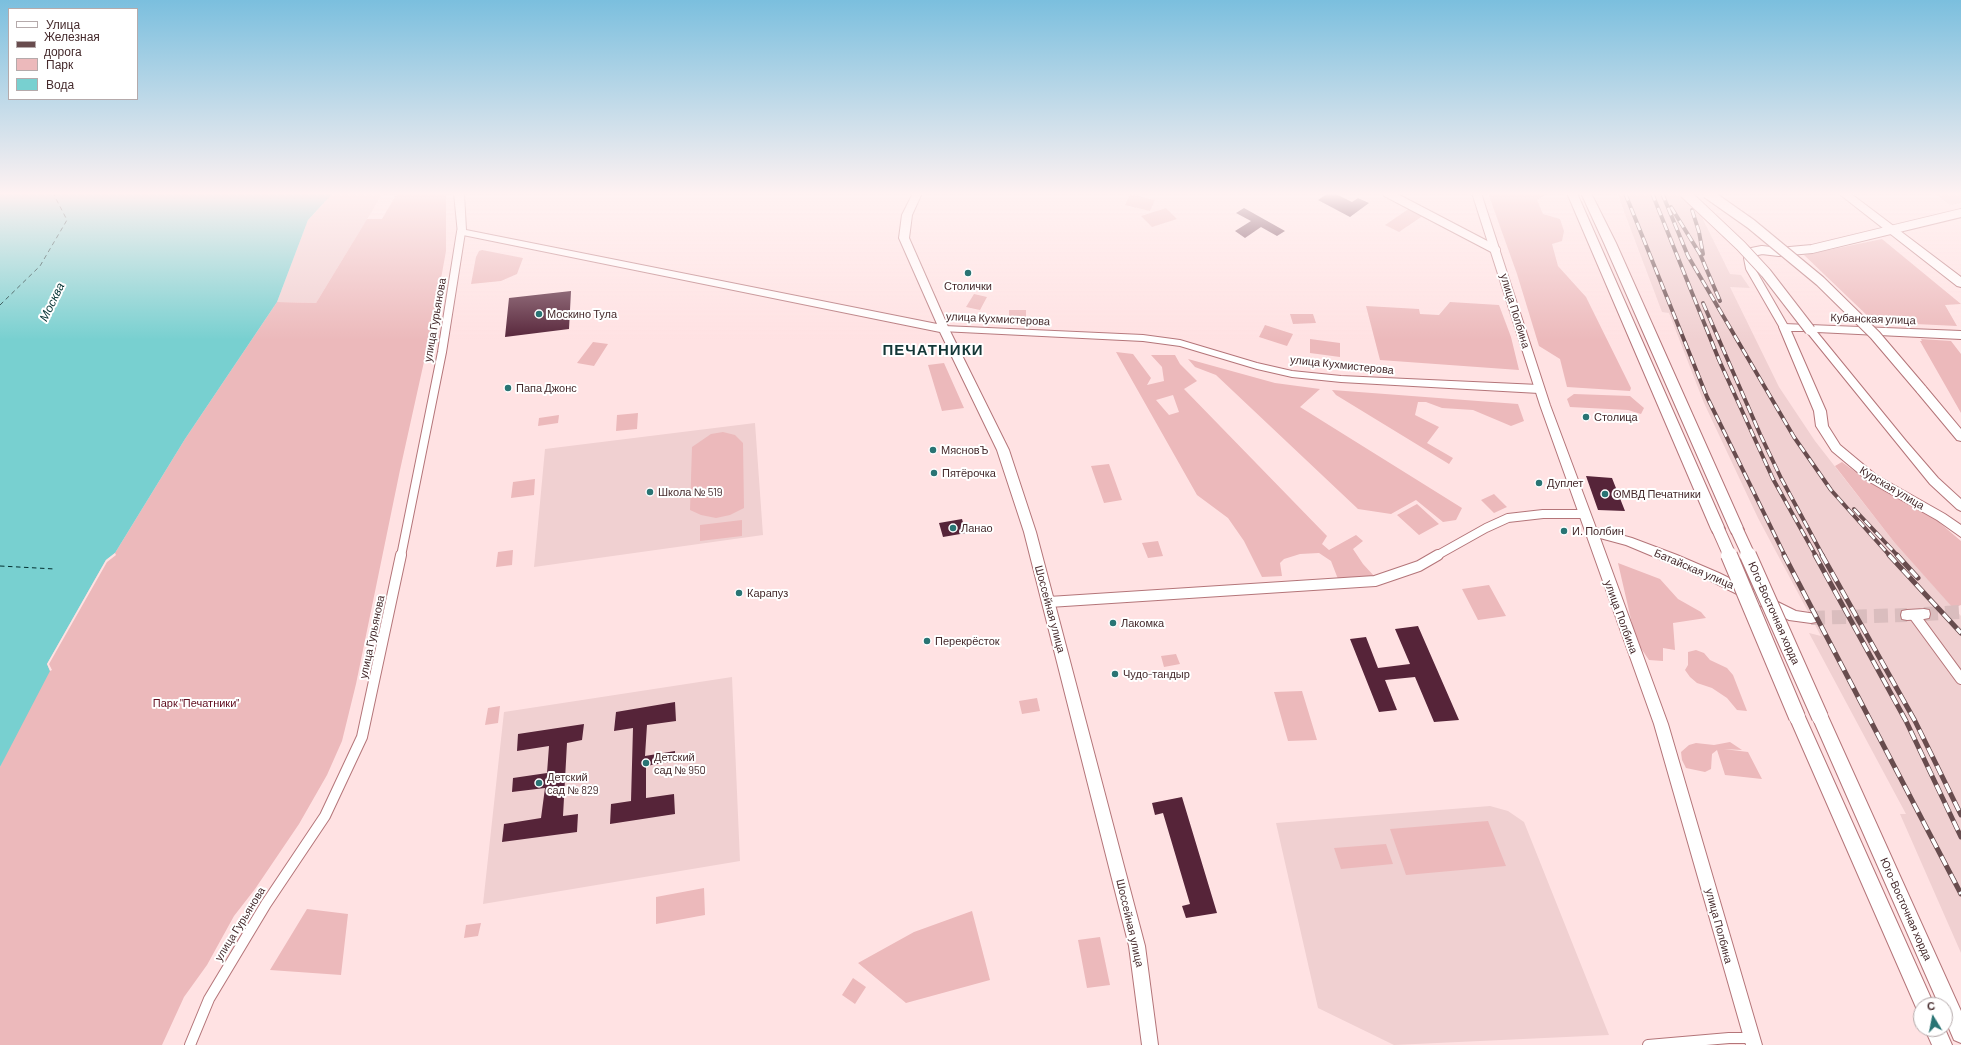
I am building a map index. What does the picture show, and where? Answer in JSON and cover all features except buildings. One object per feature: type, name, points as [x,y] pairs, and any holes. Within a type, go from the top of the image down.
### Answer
[{"type":"main road","name":"улица Кухмистерова","points":[[510,242],[944,329]]},
{"type":"main road","name":"Шоссейная улица","points":[[906,242],[944,329],[1003,450],[1030,532],[1137,946],[1150,1045]]},
{"type":"main road","name":"улица Полбина","points":[[1493,242],[1539,389],[1661,724],[1753,1042]]},
{"type":"main road","name":"Юго-Восточная хорда","points":[[1593,242],[1718,529],[1797,716],[1921,997]]},
{"type":"main road","name":"Юго-Восточная хорда","points":[[1609,242],[1961,1033]]},
{"type":"main road","points":[[1737,242],[1766,274],[1858,392],[1934,481],[1961,506]]},
{"type":"main road","points":[[1773,242],[1820,281],[1874,335],[1921,388],[1961,437]]},
{"type":"main road","points":[[1911,242],[1961,283]]},
{"type":"main road","points":[[1915,242],[1961,273]]},
{"type":"main road","name":"Кубанская улица","points":[[1784,327],[1961,335]]},
{"type":"main road","name":"Курская улица","points":[[1784,327],[1797,354],[1820,411],[1822,426],[1836,448],[1854,465],[1872,478],[1941,517],[1961,532]]},
{"type":"main road","points":[[1797,354],[1794,332],[1810,328]]},
{"type":"main road","name":"Батайская улица","points":[[1590,531],[1628,541],[1715,577],[1794,616],[1811,618]]},
{"type":"street","name":"улица Гурьянова","points":[[190,1045],[209,999],[266,904],[326,816],[362,737],[412,507],[447,326],[460,242]]},
{"type":"street","points":[[1480,242],[1496,250]]},
{"type":"street","points":[[1784,327],[1750,268],[1748,263],[1750,254],[1757,250],[1779,252],[1812,249],[1842,242]]},
{"type":"street","name":"улица Кухмистерова","points":[[944,329],[1143,338],[1180,343],[1257,366],[1292,374],[1363,381],[1539,389]]},
{"type":"street","points":[[1049,602],[1375,581],[1419,566],[1486,528],[1508,518],[1543,514],[1584,514]]},
{"type":"street","points":[[1915,614],[1961,679]]},
{"type":"street","points":[[1648,1045],[1729,1038],[1753,1042]]},
{"type":"shaded area","points":[[300,242],[353,242],[316,303],[277,302]]},
{"type":"shaded area","points":[[1635,242],[1714,242],[1730,274],[1741,275],[1750,288],[1730,287],[1779,387],[1815,441],[1894,542],[1961,616],[1961,953],[1900,814],[1906,814],[1809,633],[1821,636],[1758,518],[1704,403],[1669,313],[1662,312]]},
{"type":"shaded area","name":"Школа № 519","points":[[755,423],[763,535],[534,567],[545,449]]},
{"type":"shaded area","points":[[732,677],[740,861],[483,904],[504,712]]},
{"type":"shaded area","points":[[1490,806],[1508,811],[1524,822],[1609,1035],[1394,1045],[1318,1008],[1276,823]]},
{"type":"green space","name":"Парк \"Печатники\"","points":[[353,242],[446,242],[446,251],[435,312],[400,470],[356,684],[342,741],[327,775],[299,824],[255,889],[234,916],[207,965],[184,997],[162,1045],[0,1045],[0,767],[47,664],[106,560],[115,553],[185,439],[277,302],[316,303]]},
{"type":"green space","points":[[1505,242],[1559,242],[1552,244],[1558,266],[1586,297],[1631,388],[1630,391],[1567,387],[1560,359],[1539,346]]},
{"type":"green space","points":[[1869,242],[1885,242],[1961,304],[1945,305],[1957,326],[1874,322],[1804,255]]},
{"type":"green space","points":[[482,250],[523,258],[517,274],[501,281],[471,284],[476,257],[479,251]]},
{"type":"green space","points":[[974,294],[987,297],[980,310],[966,307]]},
{"type":"green space","points":[[1450,302],[1499,305],[1511,337],[1519,370],[1380,360],[1366,306],[1419,309],[1420,314],[1439,315]]},
{"type":"green space","points":[[1009,310],[1026,310],[1026,320],[1009,320]]},
{"type":"green space","points":[[1290,314],[1313,314],[1316,323],[1293,324]]},
{"type":"green space","points":[[1265,325],[1293,334],[1287,346],[1259,337]]},
{"type":"green space","points":[[1310,339],[1340,343],[1340,357],[1310,353]]},
{"type":"green space","points":[[1921,339],[1951,341],[1961,354],[1961,413],[1920,341],[1922,341]]},
{"type":"green space","points":[[593,342],[608,344],[594,366],[577,363]]},
{"type":"green space","points":[[1116,352],[1133,354],[1151,378],[1147,385],[1164,381],[1162,367],[1151,355],[1175,355],[1180,364],[1197,381],[1184,389],[1327,536],[1322,544],[1329,550],[1356,535],[1363,541],[1353,549],[1363,564],[1375,577],[1338,579],[1331,561],[1319,553],[1300,554],[1284,559],[1280,563],[1282,576],[1262,577],[1244,541],[1228,518],[1197,495]],"holes":[[[1173,395],[1179,412],[1169,415],[1156,400]]]},
{"type":"green space","points":[[1188,359],[1275,383],[1320,389],[1300,407],[1462,508],[1456,520],[1443,522],[1416,500],[1391,514],[1358,509],[1216,375],[1195,367]]},
{"type":"green space","points":[[944,363],[964,408],[942,411],[928,365]]},
{"type":"green space","points":[[1332,390],[1518,404],[1524,421],[1511,426],[1473,410],[1442,408],[1426,402],[1418,402],[1415,415],[1439,427],[1427,443],[1453,458],[1449,464],[1336,395]]},
{"type":"green space","points":[[1574,394],[1630,396],[1644,408],[1641,414],[1628,410],[1570,407],[1567,399]]},
{"type":"green space","points":[[638,413],[637,429],[616,431],[617,415]]},
{"type":"green space","points":[[559,415],[558,423],[538,426],[539,418]]},
{"type":"green space","points":[[723,432],[735,435],[743,443],[744,508],[730,515],[716,518],[701,515],[690,510],[692,447],[711,434]]},
{"type":"green space","points":[[1842,462],[1865,479],[1934,518],[1961,541],[1961,605],[1953,608],[1894,542],[1835,466]]},
{"type":"green space","points":[[1109,464],[1122,500],[1104,503],[1091,466]]},
{"type":"green space","points":[[535,479],[534,495],[511,498],[513,482]]},
{"type":"green space","points":[[1494,494],[1507,507],[1494,513],[1481,500]]},
{"type":"green space","points":[[1417,504],[1439,524],[1419,535],[1397,515]]},
{"type":"green space","points":[[742,520],[742,536],[700,541],[700,525]]},
{"type":"green space","points":[[1158,541],[1163,556],[1148,558],[1142,543]]},
{"type":"green space","points":[[513,550],[512,565],[496,567],[498,552]]},
{"type":"green space","points":[[1618,563],[1660,579],[1678,599],[1701,612],[1706,618],[1673,623],[1675,650],[1663,648],[1663,661],[1649,660],[1636,641]]},
{"type":"green space","points":[[1489,585],[1506,616],[1478,620],[1462,589]]},
{"type":"green space","points":[[1696,650],[1704,653],[1710,660],[1727,668],[1733,675],[1747,711],[1737,710],[1727,698],[1712,688],[1697,683],[1690,677],[1685,670],[1688,665],[1688,652]]},
{"type":"green space","points":[[1176,654],[1180,664],[1164,667],[1161,656]]},
{"type":"green space","points":[[1302,691],[1317,740],[1288,741],[1274,692]]},
{"type":"green space","points":[[1037,698],[1040,711],[1022,714],[1019,701]]},
{"type":"green space","points":[[500,706],[498,723],[485,725],[488,708]]},
{"type":"green space","points":[[1730,742],[1742,750],[1724,749],[1748,752],[1762,779],[1725,775],[1717,750],[1712,754],[1711,769],[1705,772],[1686,768],[1682,760],[1681,752],[1689,745],[1696,743],[1714,745]]},
{"type":"green space","points":[[1488,821],[1506,866],[1406,875],[1390,829]]},
{"type":"green space","points":[[1386,844],[1393,864],[1341,869],[1334,848]]},
{"type":"green space","points":[[704,888],[705,915],[656,924],[656,897]]},
{"type":"green space","points":[[307,909],[348,914],[341,975],[270,970]]},
{"type":"green space","points":[[972,911],[990,980],[906,1003],[858,963],[914,932]]},
{"type":"green space","points":[[481,923],[478,936],[464,938],[466,925]]},
{"type":"green space","points":[[1100,937],[1110,985],[1087,988],[1078,940]]},
{"type":"green space","points":[[853,978],[866,987],[855,1004],[842,995]]},
{"type":"water","name":"Москва","points":[[0,242],[300,242],[277,302],[185,439],[115,553],[106,560],[47,664],[50,671],[0,767]]},
{"type":"pier","points":[[115,553],[116,555],[107,562],[49,664],[52,670],[50,671],[47,664],[106,560]]},
{"type":"ferry route","points":[[0,305],[40,266],[54,242]]},
{"type":"ferry route","points":[[0,566],[55,569]]},
{"type":"tunnel","points":[[1924,614],[1961,612]]},
{"type":"tunnel","points":[[1811,618],[1907,615]]},
{"type":"railway","points":[[1645,242],[1707,397],[1785,556]]},
{"type":"railway","points":[[1672,242],[1719,360],[1773,479],[1816,556]]},
{"type":"railway","points":[[1682,242],[1688,256],[1794,437],[1831,490],[1890,556]]},
{"type":"railway","points":[[1692,242],[1700,254],[1720,301]]},
{"type":"railway","points":[[1701,242],[1703,254]]},
{"type":"railway","points":[[1703,303],[1760,434],[1781,478],[1823,556]]},
{"type":"railway","points":[[1854,509],[1898,556]]},
{"type":"railway","points":[[1784,555],[1961,894]]},
{"type":"railway","points":[[1815,555],[1906,721],[1961,837]]},
{"type":"railway","points":[[1822,555],[1915,721],[1961,815]]},
{"type":"railway","points":[[1889,555],[1961,633]]},
{"type":"railway","points":[[1897,555],[1918,578]]},
{"type":"place","name":"Столички","points":[[968,273]]},
{"type":"place","name":"Москино Тула","points":[[539,314]]},
{"type":"place","name":"Папа Джонс","points":[[508,388]]},
{"type":"place","name":"Столица","points":[[1586,417]]},
{"type":"place","name":"МясновЪ","points":[[933,450]]},
{"type":"place","name":"Пятёрочка","points":[[934,473]]},
{"type":"place","name":"Дуплет","points":[[1539,483]]},
{"type":"place","name":"Школа № 519","points":[[650,492]]},
{"type":"place","name":"ОМВД Печатники","points":[[1605,494]]},
{"type":"place","name":"Ланао","points":[[953,528]]},
{"type":"place","name":"И. Полбин","points":[[1564,531]]},
{"type":"place","name":"Карапуз","points":[[739,593]]},
{"type":"place","name":"Лакомка","points":[[1113,623]]},
{"type":"place","name":"Перекрёсток","points":[[927,641]]},
{"type":"place","name":"Чудо-тандыр","points":[[1115,674]]},
{"type":"place","name":"Детский сад № 950","points":[[646,763]]},
{"type":"place","name":"Детский сад № 829","points":[[539,783]]},
{"type":"district","name":"ПЕЧАТНИКИ","points":[[933,350]]}]
